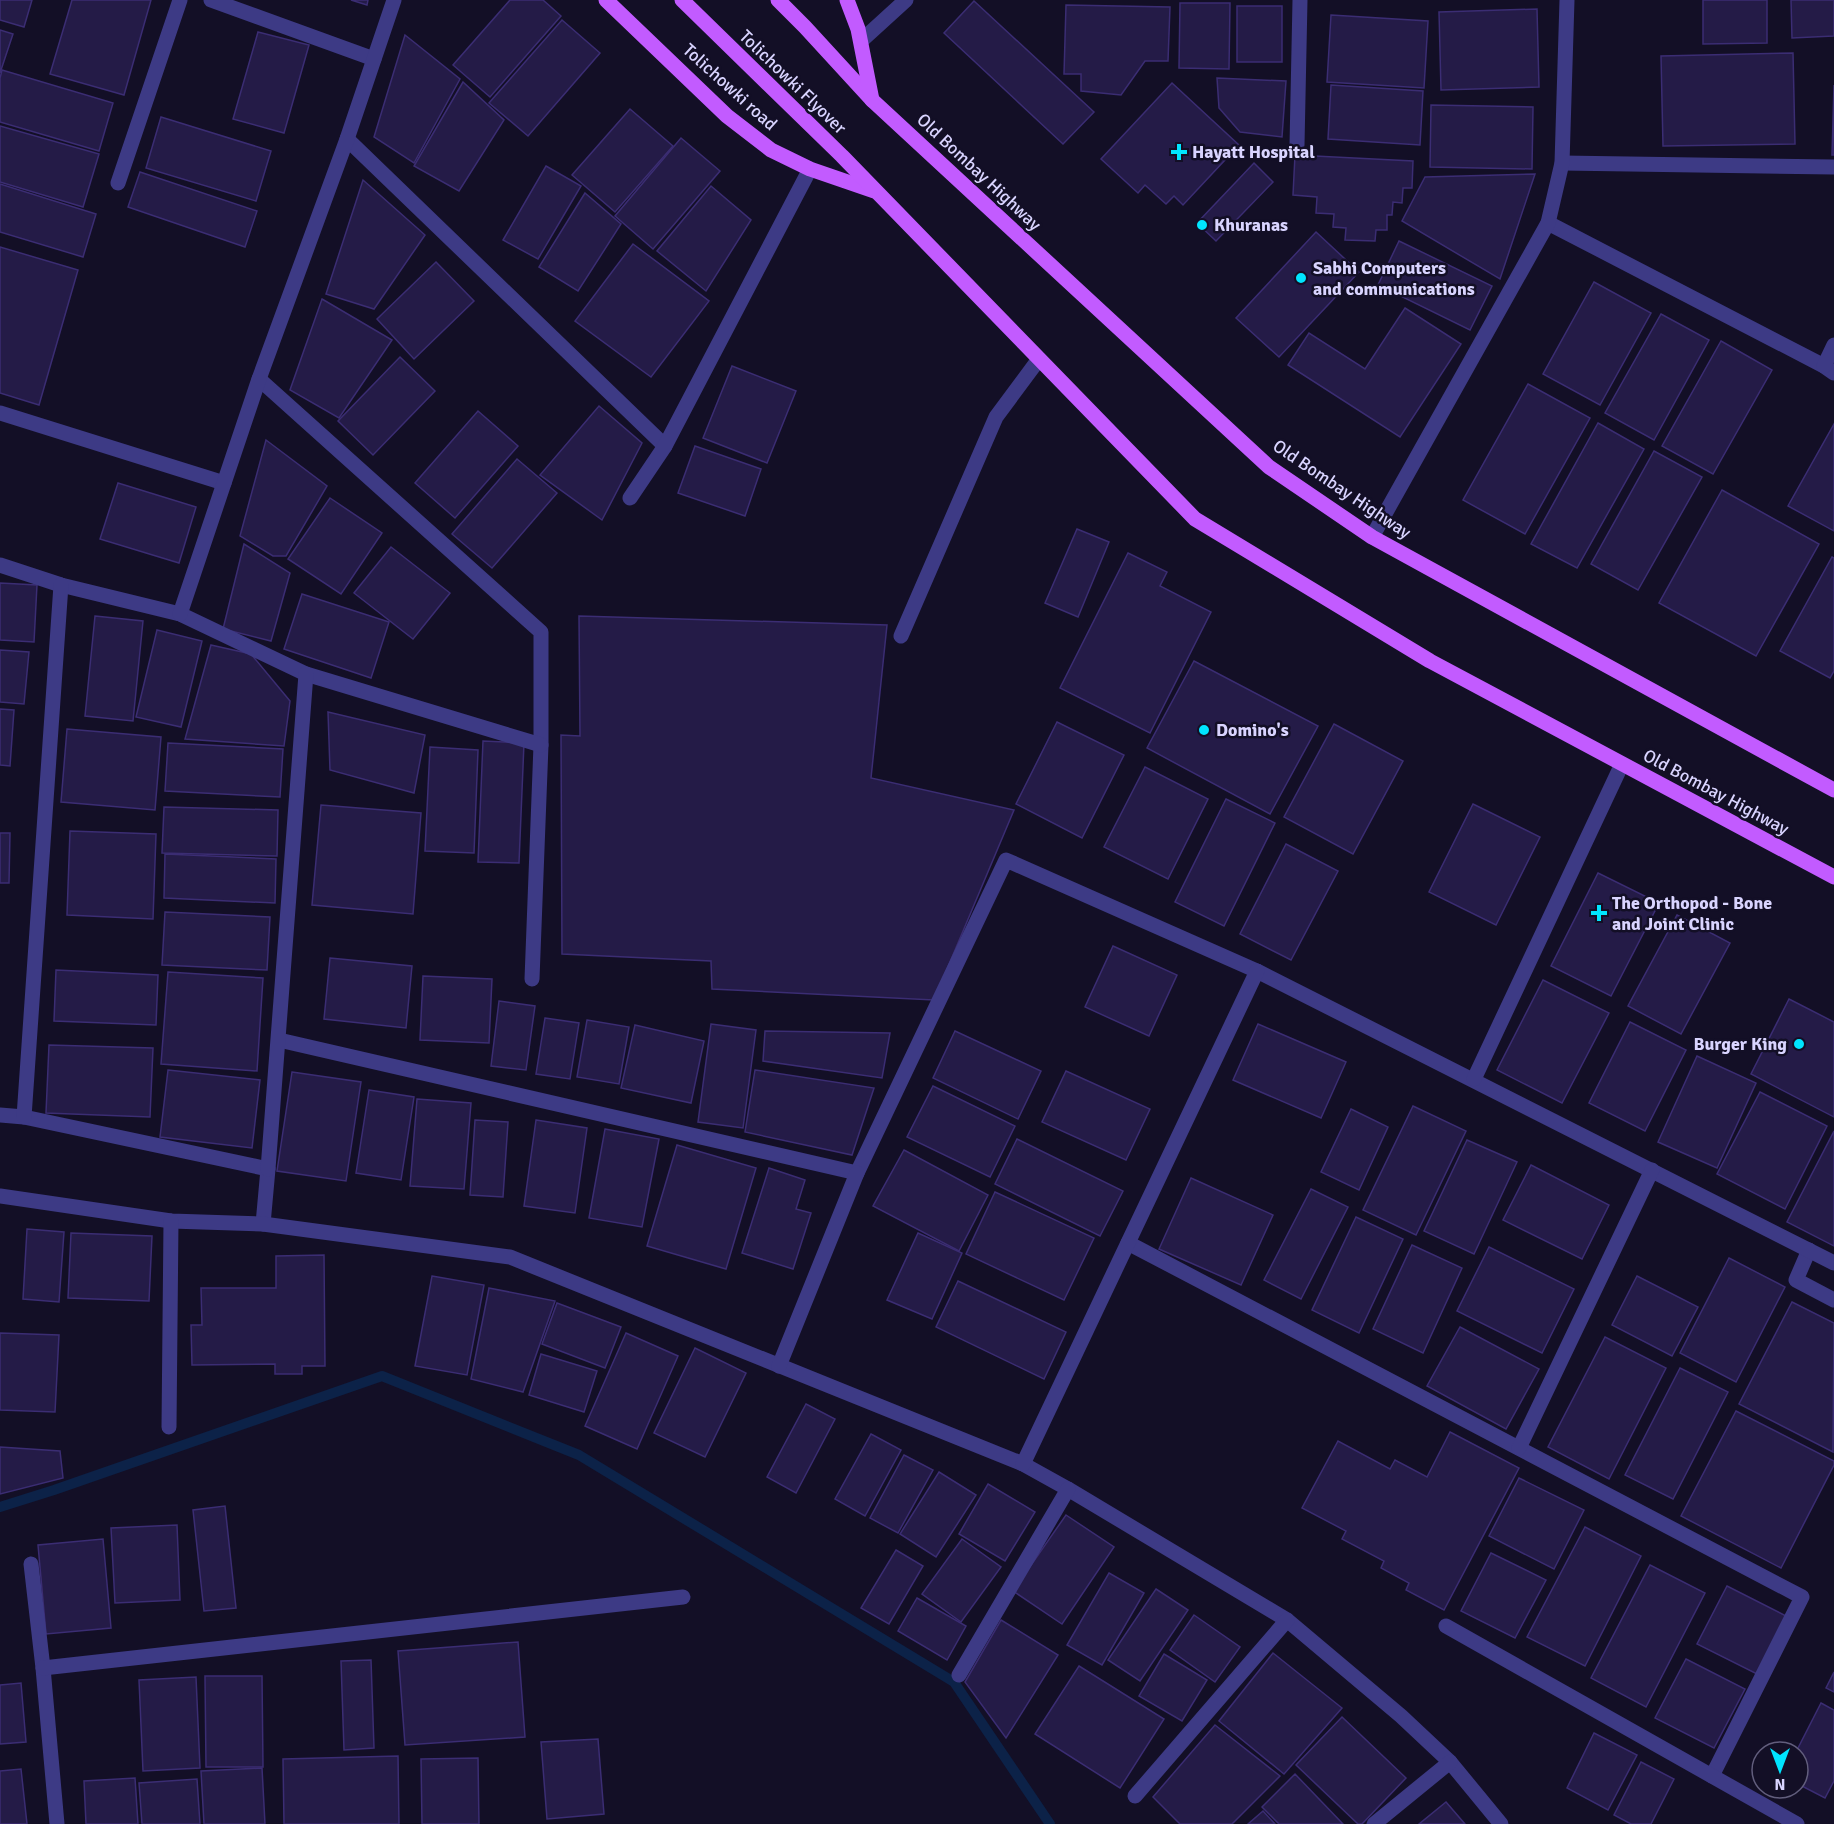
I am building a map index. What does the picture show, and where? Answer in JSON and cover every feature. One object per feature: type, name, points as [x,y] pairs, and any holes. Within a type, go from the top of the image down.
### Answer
[{"type":"main road","name":"Tolichowki road","points":[[606,0],[727,116],[771,150],[810,169],[877,192]]},
{"type":"main road","name":"Tolichowki Flyover","points":[[682,0],[877,192]]},
{"type":"main road","points":[[778,0],[872,100]]},
{"type":"main road","points":[[847,0],[858,28],[872,100]]},
{"type":"main road","name":"Old Bombay Highway","points":[[872,100],[1269,467],[1372,537],[1834,790]]},
{"type":"main road","name":"Old Bombay Highway","points":[[877,192],[1195,519],[1430,661],[1834,877]]},
{"type":"street","points":[[118,183],[180,0]]},
{"type":"street","points":[[211,0],[374,59]]},
{"type":"street","points":[[180,614],[259,379],[347,139],[394,0]]},
{"type":"street","points":[[861,41],[906,0]]},
{"type":"street","points":[[1297,145],[1300,0]]},
{"type":"street","points":[[1372,537],[1548,223],[1562,163],[1567,0]]},
{"type":"street","points":[[347,139],[664,446]]},
{"type":"street","points":[[1562,163],[1834,167]]},
{"type":"street","points":[[630,498],[664,446],[810,169]]},
{"type":"street","points":[[1548,223],[1829,369],[1834,345]]},
{"type":"street","points":[[901,636],[996,417],[1039,359]]},
{"type":"street","points":[[259,379],[542,632],[542,745],[532,979]]},
{"type":"street","points":[[0,413],[224,483]]},
{"type":"street","points":[[0,565],[62,585],[180,614],[306,674],[542,745]]},
{"type":"street","points":[[24,1117],[62,585]]},
{"type":"street","points":[[263,1224],[306,674]]},
{"type":"street","points":[[1474,1079],[1622,764]]},
{"type":"street","points":[[779,1366],[857,1173],[1006,860],[1257,971],[1834,1263]]},
{"type":"street","points":[[1023,1464],[1257,971]]},
{"type":"street","points":[[279,1040],[857,1173]]},
{"type":"street","points":[[0,1116],[24,1117],[268,1169]]},
{"type":"street","points":[[1520,1448],[1652,1170]]},
{"type":"street","points":[[0,1196],[171,1221],[263,1224],[510,1257],[1023,1464],[1287,1620],[1401,1716],[1450,1762],[1502,1824]]},
{"type":"street","points":[[169,1427],[171,1221]]},
{"type":"street","points":[[1128,1243],[1802,1597],[1712,1776]]},
{"type":"street","points":[[1809,1250],[1796,1280],[1834,1300]]},
{"type":"street","points":[[959,1675],[1068,1489]]},
{"type":"street","points":[[31,1564],[44,1668],[57,1824]]},
{"type":"street","points":[[44,1668],[683,1597]]},
{"type":"street","points":[[1135,1796],[1287,1620]]},
{"type":"street","points":[[1446,1626],[1797,1824]]},
{"type":"street","points":[[1374,1824],[1450,1762]]},
{"type":"building","points":[[0,0],[32,0],[24,27],[0,20]]},
{"type":"building","points":[[72,0],[151,0],[124,95],[50,74]]},
{"type":"building","points":[[351,0],[368,0],[367,5]]},
{"type":"building","points":[[510,0],[543,0],[561,16],[490,97],[453,65]]},
{"type":"building","points":[[1703,0],[1767,0],[1767,43],[1703,44]]},
{"type":"building","points":[[1791,0],[1834,0],[1834,36],[1792,38]]},
{"type":"building","points":[[974,1],[1094,112],[1063,144],[944,33]]},
{"type":"building","points":[[1180,3],[1230,3],[1229,69],[1179,68]]},
{"type":"building","points":[[1066,5],[1170,7],[1168,61],[1145,61],[1121,95],[1081,91],[1081,74],[1064,74]]},
{"type":"building","points":[[1237,6],[1282,6],[1282,62],[1237,62]]},
{"type":"building","points":[[1537,9],[1539,87],[1441,90],[1439,12]]},
{"type":"building","points":[[1331,15],[1428,21],[1424,88],[1327,82]]},
{"type":"building","points":[[562,20],[600,53],[528,136],[489,103]]},
{"type":"building","points":[[0,30],[13,34],[0,73]]},
{"type":"building","points":[[258,32],[309,45],[284,133],[233,119]]},
{"type":"building","points":[[405,35],[460,79],[414,163],[374,137]]},
{"type":"building","points":[[1793,53],[1795,144],[1663,146],[1661,56]]},
{"type":"building","points":[[2,70],[113,103],[99,151],[0,122]]},
{"type":"building","points":[[1217,78],[1286,81],[1282,137],[1240,132],[1219,108]]},
{"type":"building","points":[[463,82],[504,120],[459,191],[414,166]]},
{"type":"building","points":[[1172,83],[1239,145],[1183,205],[1174,196],[1166,204],[1145,185],[1138,193],[1101,159]]},
{"type":"building","points":[[1331,85],[1423,91],[1420,145],[1328,139]]},
{"type":"building","points":[[1834,85],[1834,155],[1832,155]]},
{"type":"building","points":[[1431,105],[1533,107],[1532,169],[1430,167]]},
{"type":"building","points":[[630,109],[673,146],[615,212],[572,175]]},
{"type":"building","points":[[161,117],[271,151],[256,201],[146,168]]},
{"type":"building","points":[[0,126],[99,154],[83,207],[0,182]]},
{"type":"building","points":[[681,138],[720,171],[653,249],[615,216]]},
{"type":"building","points":[[1295,155],[1413,161],[1412,188],[1403,188],[1402,203],[1393,202],[1392,215],[1387,215],[1387,230],[1376,230],[1375,241],[1345,240],[1346,228],[1333,227],[1334,214],[1316,213],[1317,197],[1293,195]]},
{"type":"building","points":[[1254,163],[1273,182],[1216,241],[1197,223]]},
{"type":"building","points":[[546,166],[581,186],[538,259],[503,240]]},
{"type":"building","points":[[140,172],[257,211],[245,247],[128,207]]},
{"type":"building","points":[[1535,174],[1500,279],[1402,221],[1425,177]]},
{"type":"building","points":[[363,180],[425,235],[374,309],[326,294]]},
{"type":"building","points":[[0,184],[96,214],[83,257],[0,232]]},
{"type":"building","points":[[711,186],[751,220],[706,291],[657,251]]},
{"type":"building","points":[[585,193],[621,224],[578,291],[539,267]]},
{"type":"building","points":[[1316,232],[1359,272],[1279,357],[1236,318]]},
{"type":"building","points":[[1399,241],[1492,286],[1470,330],[1378,285]]},
{"type":"building","points":[[633,244],[709,301],[651,377],[575,321]]},
{"type":"building","points":[[0,247],[78,270],[39,405],[0,393]]},
{"type":"building","points":[[436,262],[474,301],[414,359],[377,319]]},
{"type":"building","points":[[1594,282],[1651,313],[1600,405],[1543,374]]},
{"type":"building","points":[[322,299],[392,340],[339,418],[290,390]]},
{"type":"building","points":[[1405,308],[1461,344],[1400,437],[1288,365],[1309,333],[1365,369]]},
{"type":"building","points":[[1661,314],[1709,340],[1654,440],[1605,413]]},
{"type":"building","points":[[1721,341],[1772,370],[1713,474],[1662,446]]},
{"type":"building","points":[[400,357],[435,391],[373,455],[338,421]]},
{"type":"building","points":[[732,366],[796,391],[767,463],[703,438]]},
{"type":"building","points":[[1528,384],[1590,418],[1525,534],[1463,500]]},
{"type":"building","points":[[599,406],[642,443],[602,520],[540,475]]},
{"type":"building","points":[[478,411],[518,446],[455,518],[415,483]]},
{"type":"building","points":[[1598,423],[1644,449],[1577,568],[1531,544]]},
{"type":"building","points":[[1834,424],[1834,531],[1788,506]]},
{"type":"building","points":[[266,440],[327,486],[286,556],[273,556],[240,536]]},
{"type":"building","points":[[695,446],[761,469],[745,516],[678,493]]},
{"type":"building","points":[[1654,451],[1702,477],[1638,590],[1591,564]]},
{"type":"building","points":[[517,459],[557,493],[492,568],[452,534]]},
{"type":"building","points":[[118,483],[196,507],[179,563],[100,539]]},
{"type":"building","points":[[1722,490],[1819,544],[1756,656],[1659,603]]},
{"type":"building","points":[[330,498],[382,533],[341,594],[288,559]]},
{"type":"building","points":[[1077,529],[1109,542],[1078,617],[1045,603]]},
{"type":"building","points":[[244,544],[290,573],[271,641],[223,629]]},
{"type":"building","points":[[391,547],[450,593],[413,639],[354,593]]},
{"type":"building","points":[[1128,553],[1167,572],[1160,586],[1211,612],[1150,733],[1060,688]]},
{"type":"building","points":[[1832,557],[1834,558],[1834,671],[1830,678],[1780,651]]},
{"type":"building","points":[[0,583],[37,585],[34,642],[0,640]]},
{"type":"building","points":[[302,594],[389,622],[371,678],[284,649]]},
{"type":"building","points":[[95,616],[143,621],[133,721],[85,716]]},
{"type":"building","points":[[579,616],[887,625],[871,778],[1014,810],[934,1000],[712,989],[711,961],[562,954],[561,735],[580,736]]},
{"type":"building","points":[[157,630],[202,641],[181,727],[136,717]]},
{"type":"building","points":[[211,645],[251,654],[290,701],[284,746],[185,739]]},
{"type":"building","points":[[0,650],[29,652],[24,704],[0,702]]},
{"type":"building","points":[[1194,661],[1318,726],[1270,814],[1147,748]]},
{"type":"building","points":[[0,709],[14,710],[10,766],[0,765]]},
{"type":"building","points":[[328,712],[425,735],[414,793],[330,770]]},
{"type":"building","points":[[1057,722],[1124,755],[1082,838],[1016,804]]},
{"type":"building","points":[[1334,724],[1403,761],[1353,854],[1284,817]]},
{"type":"building","points":[[67,729],[161,737],[155,810],[61,802]]},
{"type":"building","points":[[483,741],[524,743],[519,863],[478,862]]},
{"type":"building","points":[[168,743],[283,749],[280,797],[165,791]]},
{"type":"building","points":[[430,747],[478,750],[474,853],[425,851]]},
{"type":"building","points":[[1145,767],[1208,799],[1168,879],[1104,847]]},
{"type":"building","points":[[1226,799],[1275,823],[1224,926],[1175,902]]},
{"type":"building","points":[[1473,804],[1540,837],[1496,925],[1429,892]]},
{"type":"building","points":[[321,805],[421,813],[413,914],[312,905]]},
{"type":"building","points":[[164,807],[278,810],[277,856],[162,853]]},
{"type":"building","points":[[70,831],[156,834],[153,919],[67,915]]},
{"type":"building","points":[[0,833],[10,833],[9,883],[0,883]]},
{"type":"building","points":[[1286,844],[1338,871],[1291,960],[1240,934]]},
{"type":"building","points":[[165,854],[276,859],[275,903],[164,898]]},
{"type":"building","points":[[1598,873],[1659,903],[1611,996],[1551,966]]},
{"type":"building","points":[[165,912],[270,917],[267,970],[162,965]]},
{"type":"building","points":[[1677,915],[1730,943],[1681,1034],[1628,1006]]},
{"type":"building","points":[[1113,946],[1177,975],[1149,1036],[1085,1007]]},
{"type":"building","points":[[330,958],[412,966],[406,1028],[324,1019]]},
{"type":"building","points":[[56,970],[158,975],[156,1025],[54,1021]]},
{"type":"building","points":[[168,972],[263,978],[257,1071],[161,1064]]},
{"type":"building","points":[[423,976],[492,979],[489,1043],[420,1040]]},
{"type":"building","points":[[1543,980],[1609,1013],[1562,1103],[1497,1070]]},
{"type":"building","points":[[1789,999],[1834,1022],[1834,1117],[1751,1074]]},
{"type":"building","points":[[499,1001],[535,1006],[526,1070],[491,1066]]},
{"type":"building","points":[[545,1018],[579,1023],[570,1079],[536,1074]]},
{"type":"building","points":[[587,1020],[629,1027],[619,1084],[577,1077]]},
{"type":"building","points":[[1630,1022],[1686,1050],[1645,1131],[1589,1103]]},
{"type":"building","points":[[711,1024],[756,1030],[743,1128],[698,1122]]},
{"type":"building","points":[[1258,1024],[1346,1062],[1321,1118],[1233,1080]]},
{"type":"building","points":[[635,1025],[704,1041],[691,1103],[621,1088]]},
{"type":"building","points":[[765,1031],[890,1033],[882,1078],[763,1061]]},
{"type":"building","points":[[955,1031],[1041,1071],[1018,1119],[933,1078]]},
{"type":"building","points":[[49,1045],[153,1048],[150,1117],[46,1113]]},
{"type":"building","points":[[1697,1056],[1756,1083],[1717,1168],[1658,1142]]},
{"type":"building","points":[[168,1070],[260,1080],[252,1148],[160,1137]]},
{"type":"building","points":[[755,1070],[874,1088],[852,1155],[745,1132]]},
{"type":"building","points":[[1066,1071],[1150,1109],[1126,1160],[1042,1122]]},
{"type":"building","points":[[292,1072],[361,1082],[346,1181],[277,1171]]},
{"type":"building","points":[[933,1086],[1015,1126],[990,1177],[907,1137]]},
{"type":"building","points":[[369,1090],[414,1097],[401,1180],[356,1173]]},
{"type":"building","points":[[1760,1092],[1827,1126],[1785,1209],[1717,1174]]},
{"type":"building","points":[[417,1099],[471,1103],[464,1189],[410,1186]]},
{"type":"building","points":[[1413,1106],[1466,1131],[1416,1235],[1363,1210]]},
{"type":"building","points":[[1351,1109],[1388,1127],[1359,1190],[1321,1172]]},
{"type":"building","points":[[475,1120],[508,1122],[503,1197],[470,1195]]},
{"type":"building","points":[[536,1120],[587,1128],[575,1213],[524,1206]]},
{"type":"building","points":[[605,1129],[659,1139],[642,1227],[589,1218]]},
{"type":"building","points":[[1834,1131],[1834,1246],[1787,1222]]},
{"type":"building","points":[[1017,1139],[1123,1191],[1100,1236],[995,1184]]},
{"type":"building","points":[[1467,1140],[1517,1162],[1474,1254],[1424,1231]]},
{"type":"building","points":[[677,1145],[756,1168],[726,1269],[647,1246]]},
{"type":"building","points":[[904,1150],[988,1195],[959,1251],[873,1206]]},
{"type":"building","points":[[1531,1165],[1609,1205],[1582,1259],[1503,1220]]},
{"type":"building","points":[[769,1168],[805,1180],[796,1209],[811,1213],[793,1269],[742,1253]]},
{"type":"building","points":[[1191,1178],[1273,1215],[1241,1285],[1159,1249]]},
{"type":"building","points":[[1311,1189],[1348,1207],[1301,1299],[1264,1280]]},
{"type":"building","points":[[995,1192],[1094,1238],[1064,1300],[966,1254]]},
{"type":"building","points":[[1356,1217],[1403,1239],[1359,1333],[1312,1310]]},
{"type":"building","points":[[27,1229],[64,1232],[59,1302],[23,1299]]},
{"type":"building","points":[[71,1233],[152,1236],[149,1301],[68,1298]]},
{"type":"building","points":[[918,1233],[962,1253],[932,1319],[887,1300]]},
{"type":"building","points":[[1412,1245],[1462,1268],[1423,1353],[1373,1329]]},
{"type":"building","points":[[1489,1247],[1574,1289],[1542,1353],[1457,1311]]},
{"type":"building","points":[[324,1255],[325,1366],[302,1366],[302,1374],[275,1374],[275,1364],[192,1365],[191,1325],[202,1325],[201,1288],[276,1288],[276,1256]]},
{"type":"building","points":[[1729,1258],[1785,1287],[1736,1382],[1680,1353]]},
{"type":"building","points":[[432,1276],[484,1285],[467,1375],[415,1366]]},
{"type":"building","points":[[1637,1276],[1698,1307],[1672,1356],[1612,1325]]},
{"type":"building","points":[[958,1281],[1066,1332],[1044,1379],[936,1327]]},
{"type":"building","points":[[489,1288],[555,1301],[523,1392],[471,1379]]},
{"type":"building","points":[[1792,1302],[1834,1323],[1833,1452],[1739,1404]]},
{"type":"building","points":[[557,1303],[621,1327],[605,1368],[542,1344]]},
{"type":"building","points":[[1460,1327],[1539,1369],[1506,1429],[1427,1386]]},
{"type":"building","points":[[0,1333],[59,1335],[55,1412],[0,1410]]},
{"type":"building","points":[[626,1333],[678,1356],[637,1449],[585,1426]]},
{"type":"building","points":[[1605,1337],[1666,1368],[1609,1479],[1548,1447]]},
{"type":"building","points":[[695,1348],[746,1373],[705,1457],[654,1433]]},
{"type":"building","points":[[541,1354],[597,1371],[584,1412],[529,1395]]},
{"type":"building","points":[[1680,1368],[1728,1392],[1673,1499],[1625,1475]]},
{"type":"building","points":[[806,1404],[835,1419],[796,1493],[767,1477]]},
{"type":"building","points":[[1736,1411],[1834,1461],[1781,1568],[1681,1516]]},
{"type":"building","points":[[1450,1432],[1519,1468],[1444,1610],[1406,1590],[1409,1583],[1381,1568],[1384,1561],[1342,1539],[1346,1531],[1302,1508],[1338,1441],[1390,1469],[1395,1460],[1427,1477]]},
{"type":"building","points":[[871,1434],[901,1450],[865,1516],[835,1499]]},
{"type":"building","points":[[0,1447],[60,1451],[63,1478],[0,1494]]},
{"type":"building","points":[[904,1455],[933,1470],[898,1533],[870,1518]]},
{"type":"building","points":[[939,1472],[976,1495],[936,1557],[900,1534]]},
{"type":"building","points":[[1519,1478],[1584,1510],[1554,1569],[1489,1536]]},
{"type":"building","points":[[988,1484],[1035,1512],[1005,1561],[959,1534]]},
{"type":"building","points":[[225,1506],[236,1608],[204,1611],[193,1510]]},
{"type":"building","points":[[1066,1515],[1114,1547],[1062,1624],[1013,1591]]},
{"type":"building","points":[[177,1525],[180,1600],[115,1603],[111,1528]]},
{"type":"building","points":[[1585,1527],[1641,1556],[1585,1666],[1527,1637]]},
{"type":"building","points":[[103,1539],[111,1628],[46,1634],[38,1545]]},
{"type":"building","points":[[962,1539],[1001,1567],[961,1622],[922,1594]]},
{"type":"building","points":[[896,1550],[923,1566],[889,1624],[861,1608]]},
{"type":"building","points":[[1491,1553],[1546,1580],[1515,1638],[1461,1611]]},
{"type":"building","points":[[1650,1565],[1705,1593],[1646,1707],[1591,1678]]},
{"type":"building","points":[[1109,1573],[1144,1593],[1102,1665],[1067,1645]]},
{"type":"building","points":[[1727,1586],[1788,1617],[1759,1675],[1697,1644]]},
{"type":"building","points":[[1156,1589],[1188,1610],[1140,1681],[1108,1660]]},
{"type":"building","points":[[917,1598],[966,1626],[947,1660],[898,1631]]},
{"type":"building","points":[[1194,1615],[1240,1647],[1215,1682],[1170,1650]]},
{"type":"building","points":[[1001,1620],[1058,1655],[1006,1738],[965,1682]]},
{"type":"building","points":[[518,1642],[525,1737],[405,1745],[398,1651]]},
{"type":"building","points":[[1273,1653],[1342,1708],[1284,1774],[1219,1721]]},
{"type":"building","points":[[1164,1654],[1207,1680],[1182,1721],[1139,1696]]},
{"type":"building","points":[[1686,1659],[1745,1689],[1714,1748],[1655,1718]]},
{"type":"building","points":[[371,1660],[374,1748],[344,1750],[341,1661]]},
{"type":"building","points":[[1079,1666],[1164,1719],[1120,1788],[1035,1734]]},
{"type":"building","points":[[1834,1672],[1834,1692],[1826,1688]]},
{"type":"building","points":[[205,1676],[262,1676],[263,1767],[206,1767]]},
{"type":"building","points":[[196,1677],[200,1768],[143,1771],[139,1680]]},
{"type":"building","points":[[21,1683],[26,1742],[0,1744],[0,1685]]},
{"type":"building","points":[[1821,1703],[1834,1710],[1834,1781],[1825,1798],[1810,1790],[1810,1740],[1802,1740]]},
{"type":"building","points":[[1342,1717],[1406,1778],[1362,1824],[1358,1824],[1296,1765]]},
{"type":"building","points":[[1215,1725],[1280,1776],[1232,1824],[1180,1824],[1153,1797]]},
{"type":"building","points":[[1594,1733],[1637,1755],[1608,1810],[1567,1788]]},
{"type":"building","points":[[598,1739],[604,1814],[547,1819],[541,1742]]},
{"type":"building","points":[[398,1756],[399,1824],[284,1824],[283,1759]]},
{"type":"building","points":[[478,1758],[479,1824],[422,1824],[421,1759]]},
{"type":"building","points":[[1641,1762],[1674,1779],[1651,1824],[1631,1824],[1614,1815]]},
{"type":"building","points":[[262,1768],[265,1824],[204,1824],[201,1771]]},
{"type":"building","points":[[21,1769],[27,1824],[0,1824],[0,1771]]},
{"type":"building","points":[[1295,1774],[1343,1824],[1279,1824],[1262,1807]]},
{"type":"building","points":[[135,1778],[138,1824],[86,1824],[84,1781]]},
{"type":"building","points":[[197,1779],[200,1824],[142,1824],[139,1783]]},
{"type":"building","points":[[1446,1802],[1465,1824],[1419,1824]]},
{"type":"building","points":[[1263,1811],[1275,1824],[1248,1824]]},
{"type":"waterway","points":[[0,1507],[382,1376],[579,1455],[954,1682],[1050,1824]]},
{"type":"place","name":"Hayatt Hospital","points":[[1179,152]]},
{"type":"place","name":"Khuranas","points":[[1202,225]]},
{"type":"place","name":"Sabhi Computers and communications","points":[[1301,278]]},
{"type":"place","name":"Domino's","points":[[1204,730]]},
{"type":"place","name":"The Orthopod - Bone and Joint Clinic","points":[[1599,913]]},
{"type":"place","name":"Burger King","points":[[1799,1044]]}]
